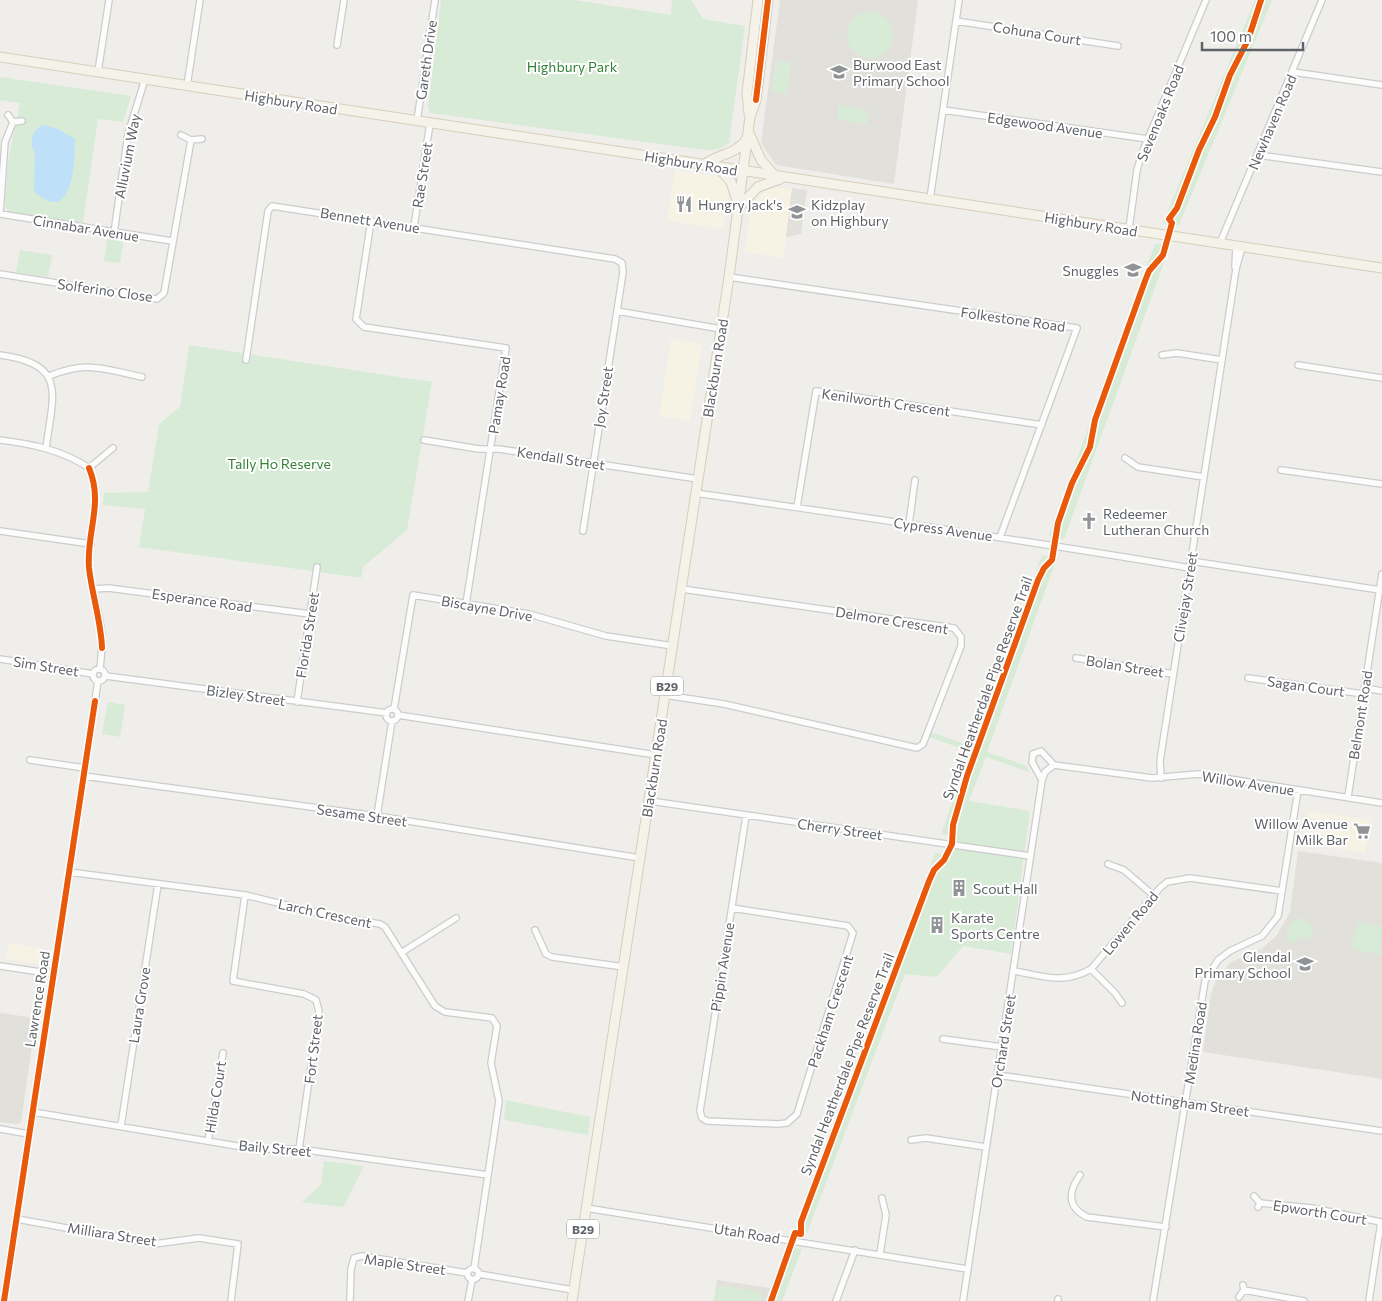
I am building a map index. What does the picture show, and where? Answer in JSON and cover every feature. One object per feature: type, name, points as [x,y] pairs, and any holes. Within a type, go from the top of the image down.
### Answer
[{"type":"main road","name":"Blackburn Road","points":[[572,1301],[739,211],[750,116],[747,93],[758,0]]},
{"type":"main road","name":"Blackburn Road","points":[[750,116],[756,100],[768,0]]},
{"type":"main road","name":"Highbury Road","points":[[0,57],[1382,268]]},
{"type":"main road","points":[[704,165],[712,158],[740,149],[748,135]]},
{"type":"main road","points":[[748,135],[761,160],[775,176]]},
{"type":"main road","points":[[719,168],[735,190],[739,211]]},
{"type":"main road","points":[[739,211],[758,187],[786,178]]},
{"type":"street","points":[[98,72],[109,0]]},
{"type":"street","points":[[187,86],[200,0]]},
{"type":"street","points":[[338,45],[344,0]]},
{"type":"street","name":"Gareth Drive","points":[[417,121],[434,0]]},
{"type":"street","points":[[930,199],[959,0]]},
{"type":"street","name":"Sevenoaks Road","points":[[1129,229],[1137,170],[1206,0]]},
{"type":"street","name":"Newhaven Road","points":[[1220,243],[1322,0]]},
{"type":"street","name":"Cohuna Court","points":[[956,21],[1118,46]]},
{"type":"street","points":[[1292,72],[1382,84]]},
{"type":"street","name":"Alluvium Way","points":[[114,233],[128,134],[145,79]]},
{"type":"street","name":"Edgewood Avenue","points":[[943,110],[1148,140]]},
{"type":"street","points":[[8,115],[13,122]]},
{"type":"street","points":[[13,122],[22,121]]},
{"type":"street","points":[[0,213],[5,142],[13,122]]},
{"type":"street","name":"Rae Street","points":[[414,227],[430,123]]},
{"type":"street","points":[[181,134],[191,140],[202,139]]},
{"type":"street","name":"Solferino Close","points":[[0,274],[157,299],[164,293],[191,140]]},
{"type":"street","points":[[1258,154],[1382,172]]},
{"type":"street","name":"Bennett Avenue","points":[[246,360],[268,212],[272,206],[615,259],[622,263]]},
{"type":"street","name":"Cinnabar Avenue","points":[[0,213],[172,241]]},
{"type":"street","name":"Pamay Road","points":[[371,221],[356,319],[364,327],[506,348],[466,604]]},
{"type":"street","name":"Clivejay Street","points":[[1161,778],[1160,761],[1239,246]]},
{"type":"street","name":"Joy Street","points":[[583,531],[623,272],[622,263]]},
{"type":"street","name":"Folkestone Road","points":[[729,277],[1077,328],[1000,537]]},
{"type":"street","points":[[617,312],[721,329]]},
{"type":"street","points":[[1162,355],[1177,353],[1222,360]]},
{"type":"street","points":[[0,355],[23,358],[40,366],[49,376],[53,394],[46,448]]},
{"type":"street","points":[[1298,365],[1382,378]]},
{"type":"street","points":[[49,376],[71,367],[90,366],[142,377]]},
{"type":"street","name":"Kenilworth Crescent","points":[[797,507],[816,391],[1042,425]]},
{"type":"street","points":[[0,440],[46,448],[75,459],[89,468],[95,483],[96,499],[89,567],[101,624],[102,648],[100,668]]},
{"type":"street","name":"Kendall Street","points":[[424,440],[698,479]]},
{"type":"street","points":[[89,468],[113,448]]},
{"type":"street","points":[[1125,458],[1138,467],[1204,477]]},
{"type":"street","points":[[1281,470],[1382,484]]},
{"type":"street","points":[[909,524],[916,480]]},
{"type":"street","name":"Cypress Avenue","points":[[696,493],[1000,537],[1055,548],[1380,590]]},
{"type":"street","points":[[0,531],[91,544]]},
{"type":"street","name":"Florida Street","points":[[297,702],[317,567]]},
{"type":"street","name":"Belmont Road","points":[[1348,797],[1382,578]]},
{"type":"street","name":"Esperance Road","points":[[94,589],[108,588],[310,614]]},
{"type":"street","name":"Delmore Crescent","points":[[665,695],[724,704],[917,748],[923,744],[961,646],[961,637],[954,628],[682,589]]},
{"type":"street","name":"Biscayne Drive","points":[[394,709],[413,595],[529,614],[606,636],[673,646]]},
{"type":"street","name":"Bolan Street","points":[[1076,658],[1173,674]]},
{"type":"street","name":"Sim Street","points":[[0,659],[93,674]]},
{"type":"street","points":[[100,668],[105,671],[106,676],[103,680],[98,681],[94,678],[93,674],[96,669],[100,668]]},
{"type":"street","name":"Bizley Street","points":[[106,676],[386,714]]},
{"type":"street","name":"Sagan Court","points":[[1248,678],[1364,691],[1382,691]]},
{"type":"street","name":"Lawrence Road","points":[[4,1301],[98,681]]},
{"type":"street","points":[[392,721],[387,718],[386,714],[390,709],[394,709],[398,715],[656,755]]},
{"type":"street","points":[[377,816],[392,721],[398,715]]},
{"type":"street","points":[[1042,780],[1032,762],[1033,754],[1041,751],[1054,765]]},
{"type":"street","points":[[30,760],[85,768]]},
{"type":"street","name":"Willow Avenue","points":[[1054,765],[1161,778],[1198,774],[1382,803]]},
{"type":"street","name":"Orchard Street","points":[[963,1301],[1042,780],[1045,772],[1054,765]]},
{"type":"street","name":"Sesame Street","points":[[84,776],[377,816],[640,858]]},
{"type":"street","name":"Medina Road","points":[[1153,1301],[1205,982],[1218,960],[1230,951],[1254,941],[1268,931],[1278,916],[1298,790]]},
{"type":"street","name":"Cherry Street","points":[[650,801],[1030,856]]},
{"type":"street","name":"Pippin Avenue","points":[[702,1118],[700,1111],[746,816]]},
{"type":"street","points":[[1108,864],[1124,870],[1153,895]]},
{"type":"street","name":"Larch Crescent","points":[[70,872],[245,896],[331,916],[380,924],[385,927],[435,1006],[445,1012],[492,1018],[497,1026],[491,1063],[499,1100],[474,1269]]},
{"type":"street","name":"Lowen Road","points":[[1014,971],[1064,979],[1078,976],[1091,969],[1153,895],[1167,882],[1190,878],[1282,891]]},
{"type":"street","name":"Laura Grove","points":[[121,1126],[158,884]]},
{"type":"street","name":"Fort Street","points":[[245,896],[233,981],[304,994],[316,1000],[319,1011],[300,1149]]},
{"type":"street","name":"Packham Crescent","points":[[702,1118],[707,1121],[778,1124],[786,1123],[797,1114],[853,933],[848,926],[732,908]]},
{"type":"street","points":[[402,953],[456,918]]},
{"type":"street","points":[[535,930],[546,954],[552,957],[624,967]]},
{"type":"street","points":[[0,966],[54,974]]},
{"type":"street","points":[[1091,969],[1115,993],[1122,1003]]},
{"type":"street","points":[[943,1039],[1002,1047]]},
{"type":"street","name":"Hilda Court","points":[[208,1140],[222,1053]]},
{"type":"street","name":"Nottingham Street","points":[[998,1075],[1382,1131]]},
{"type":"street","name":"Baily Street","points":[[33,1112],[255,1149],[300,1149],[488,1175]]},
{"type":"street","points":[[0,1129],[29,1134]]},
{"type":"street","points":[[911,1140],[926,1138],[986,1147]]},
{"type":"street","points":[[1080,1175],[1071,1193],[1071,1202],[1080,1213],[1087,1217],[1166,1227]]},
{"type":"street","name":"Epworth Court","points":[[1254,1196],[1259,1205],[1312,1208],[1381,1222],[1369,1301]]},
{"type":"street","points":[[880,1254],[886,1215],[882,1198]]},
{"type":"street","name":"Utah Road","points":[[586,1208],[968,1269]]},
{"type":"street","name":"Milliara Street","points":[[16,1219],[154,1244],[199,1238],[238,1244],[230,1301]]},
{"type":"street","points":[[836,1301],[856,1250]]},
{"type":"street","name":"Maple Street","points":[[350,1301],[351,1269],[354,1258],[362,1256],[467,1273]]},
{"type":"street","points":[[468,1301],[472,1280],[467,1273],[474,1269],[478,1274],[573,1290]]},
{"type":"street","points":[[472,1280],[476,1279],[478,1274]]},
{"type":"street","points":[[1239,1297],[1243,1288],[1304,1301]]},
{"type":"shaded area","name":"Burwood East Primary School","points":[[780,0],[918,0],[894,184],[776,165],[761,143]]},
{"type":"shaded area","points":[[675,170],[715,176],[724,181],[728,191],[723,229],[667,221]]},
{"type":"shaded area","points":[[792,188],[783,258],[744,252],[752,205],[767,190]]},
{"type":"shaded area","name":"Kidzplay on Highbury","points":[[792,188],[807,190],[801,234],[786,237]]},
{"type":"shaded area","points":[[671,339],[702,344],[690,421],[659,416]]},
{"type":"shaded area","points":[[1308,811],[1370,820],[1365,853],[1303,843]]},
{"type":"shaded area","name":"Glendal Primary School","points":[[1298,851],[1382,863],[1382,1079],[1203,1052],[1211,994],[1217,978],[1231,962],[1261,949],[1277,935],[1290,912]]},
{"type":"shaded area","points":[[8,943],[42,948],[40,964],[6,959]]},
{"type":"shaded area","points":[[0,1013],[36,1018],[21,1122],[18,1124],[0,1122]]},
{"type":"shaded area","points":[[717,1280],[770,1288],[765,1301],[714,1301]]},
{"type":"green space","name":"Highbury Park","points":[[441,0],[575,0],[671,15],[672,0],[691,0],[703,19],[745,26],[729,143],[719,149],[705,150],[431,113],[428,108]]},
{"type":"green space","points":[[1255,0],[1272,0],[1179,225],[1163,223]]},
{"type":"green space","points":[[870,12],[883,16],[889,22],[893,35],[889,48],[883,54],[870,58],[857,54],[851,48],[847,35],[851,22],[857,16]]},
{"type":"green space","points":[[776,61],[791,63],[787,94],[772,92]]},
{"type":"green space","points":[[0,77],[131,96],[123,122],[98,119],[83,223],[9,212],[5,207],[8,162],[20,103],[0,100]]},
{"type":"green space","points":[[839,105],[868,110],[867,124],[837,119]]},
{"type":"green space","points":[[108,236],[124,238],[120,263],[104,261]]},
{"type":"green space","points":[[1155,244],[1170,246],[1064,539],[1049,536]]},
{"type":"green space","points":[[20,250],[52,255],[48,277],[16,272]]},
{"type":"green space","name":"Tally Ho Reserve","points":[[189,345],[432,382],[407,530],[363,567],[361,578],[139,547],[145,509],[103,505],[104,493],[148,492],[159,424],[180,407]]},
{"type":"green space","points":[[1042,555],[1057,558],[987,752],[1027,766],[1029,772],[986,757],[969,801],[1030,811],[1011,954],[963,946],[937,977],[905,974],[807,1233],[794,1231],[877,1014],[935,853],[949,855],[956,836],[941,834],[971,752],[929,737],[931,732],[973,747]]},
{"type":"green space","points":[[108,702],[125,705],[120,737],[102,734]]},
{"type":"green space","points":[[1299,918],[1308,921],[1314,928],[1309,939],[1300,936],[1295,943],[1287,941],[1287,930],[1291,922]]},
{"type":"green space","points":[[1358,922],[1382,927],[1381,955],[1351,948]]},
{"type":"green space","points":[[506,1100],[590,1117],[588,1135],[504,1120]]},
{"type":"green space","points":[[324,1161],[364,1166],[343,1207],[302,1202],[321,1185]]},
{"type":"green space","points":[[787,1246],[802,1249],[782,1301],[765,1301]]},
{"type":"green space","points":[[717,1285],[762,1292],[760,1301],[714,1301]]},
{"type":"water","points":[[42,125],[58,129],[75,139],[74,162],[69,188],[64,197],[57,202],[47,200],[34,191],[35,153],[31,144],[34,132]]},
{"type":"cycle path","points":[[756,100],[768,0]]},
{"type":"cycle path","name":"Syndal Heatherdale Pipe Reserve Trail","points":[[771,1301],[795,1233],[801,1234],[801,1222],[929,881],[934,870],[944,860],[952,844],[953,825],[967,776],[1038,580],[1044,568],[1052,560],[1058,523],[1072,483],[1090,447],[1095,420],[1145,281],[1149,271],[1163,255],[1172,223],[1169,219],[1177,208],[1199,150],[1215,117],[1230,75],[1248,40],[1261,0]]},
{"type":"cycle path","points":[[89,468],[95,494],[89,568],[102,648]]},
{"type":"cycle path","points":[[4,1301],[95,701]]},
{"type":"place","name":"Burwood East Primary School","points":[[839,72]]},
{"type":"place","name":"Hungry Jack's","points":[[684,204]]},
{"type":"place","name":"Kidzplay on Highbury","points":[[797,212]]},
{"type":"place","name":"Snuggles","points":[[1133,270]]},
{"type":"place","name":"Redeemer Lutheran Church","points":[[1089,521]]},
{"type":"place","name":"Willow Avenue Milk Bar","points":[[1362,831]]},
{"type":"place","name":"Scout Hall","points":[[959,888]]},
{"type":"place","name":"Karate Sports Centre","points":[[937,925]]},
{"type":"place","name":"Glendal Primary School","points":[[1305,964]]}]
